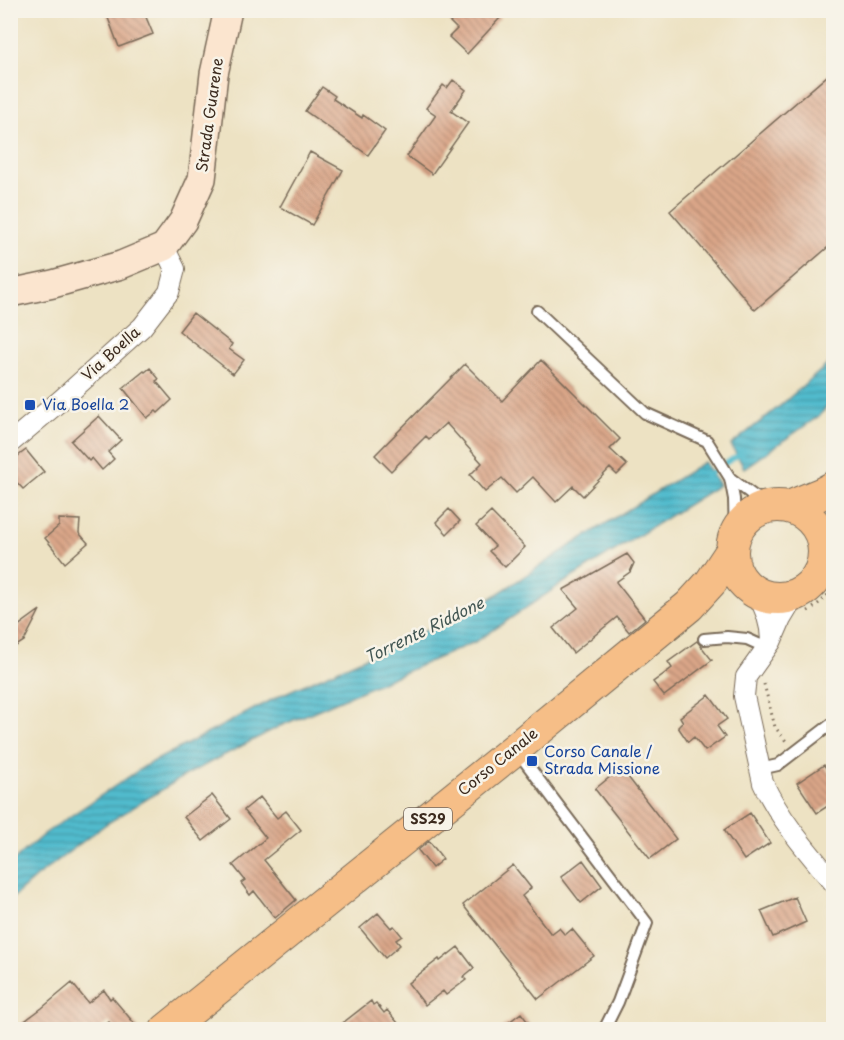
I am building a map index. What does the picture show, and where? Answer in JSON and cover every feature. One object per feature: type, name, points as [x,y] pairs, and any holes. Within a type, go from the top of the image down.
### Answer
[{"type":"main road","name":"Strada Guarene","points":[[164,247],[183,221],[202,178],[214,74],[228,10]]},
{"type":"main road","points":[[10,293],[121,265],[164,247]]},
{"type":"main road","name":"Corso Canale","points":[[166,1029],[689,606],[711,582],[733,543],[741,523],[751,514],[764,508],[783,506],[824,493],[834,487]]},
{"type":"main road","points":[[820,570],[824,513],[834,498]]},
{"type":"main road","points":[[783,506],[796,510],[812,521],[820,570]]},
{"type":"main road","points":[[733,543],[733,565],[739,577],[752,590]]},
{"type":"main road","name":"Corso Canale","points":[[689,606],[724,591],[752,590],[770,597],[783,598],[820,570]]},
{"type":"street","name":"Via Boella","points":[[10,443],[142,327],[170,292],[175,269],[164,247]]},
{"type":"street","points":[[820,570],[781,619],[769,645],[746,677],[744,696],[763,783],[805,849],[834,883]]},
{"type":"street","points":[[752,590],[767,613],[771,630],[769,645]]},
{"type":"lane","points":[[537,311],[645,412],[706,441],[730,478],[754,496],[783,506]]},
{"type":"lane","points":[[730,478],[734,499],[733,543]]},
{"type":"lane","points":[[704,639],[727,637],[769,645]]},
{"type":"lane","points":[[760,769],[778,765],[834,722]]},
{"type":"lane","points":[[515,749],[647,923],[618,1002],[606,1026],[602,1029]]},
{"type":"path","points":[[820,570],[830,593],[818,605],[820,570]]},
{"type":"path","points":[[764,682],[775,727],[794,752]]},
{"type":"water","points":[[833,360],[833,400],[819,416],[744,468],[731,445]]},
{"type":"water","points":[[704,462],[719,485],[560,585],[477,641],[280,726],[186,775],[106,824],[11,899],[11,863],[44,834],[145,766],[283,694],[487,601]]},
{"type":"building","points":[[105,10],[143,10],[153,34],[119,47]]},
{"type":"building","points":[[438,10],[493,10],[500,18],[467,54],[449,37],[457,29]]},
{"type":"building","points":[[834,70],[834,242],[755,310],[670,211]]},
{"type":"building","points":[[453,80],[466,90],[451,111],[468,123],[432,174],[407,156],[436,115],[426,108],[443,85],[447,88]]},
{"type":"building","points":[[322,87],[335,96],[333,99],[362,118],[363,115],[385,131],[368,155],[305,111]]},
{"type":"building","points":[[310,152],[343,170],[312,225],[280,207]]},
{"type":"building","points":[[193,313],[232,344],[229,349],[244,360],[233,374],[179,331]]},
{"type":"building","points":[[541,360],[620,439],[610,449],[627,465],[617,475],[610,468],[583,496],[573,486],[556,502],[533,477],[516,493],[502,478],[485,492],[470,475],[482,463],[446,423],[429,439],[426,436],[391,471],[375,455],[465,364],[502,401]]},
{"type":"building","points":[[150,368],[159,379],[156,381],[172,400],[158,413],[156,411],[147,418],[123,388]]},
{"type":"building","points":[[99,416],[121,440],[108,452],[114,459],[102,470],[92,458],[89,461],[71,441]]},
{"type":"building","points":[[26,450],[44,472],[23,489],[10,475],[10,462]]},
{"type":"building","points":[[449,509],[460,521],[447,534],[436,522]]},
{"type":"building","points":[[491,512],[525,547],[505,567],[489,551],[495,546],[476,526]]},
{"type":"building","points":[[59,519],[80,520],[79,533],[88,543],[65,563],[45,538],[59,526]]},
{"type":"building","points":[[627,554],[634,563],[630,572],[616,582],[645,619],[629,632],[617,617],[573,653],[553,628],[578,608],[563,590]]},
{"type":"building","points":[[40,610],[24,641],[10,650],[10,632]]},
{"type":"building","points":[[697,641],[712,660],[664,696],[653,682],[672,668],[668,662]]},
{"type":"building","points":[[709,695],[727,719],[717,726],[725,737],[705,751],[694,737],[688,742],[678,727],[683,722],[680,717]]},
{"type":"building","points":[[824,765],[834,779],[834,802],[817,813],[797,783]]},
{"type":"building","points":[[621,768],[676,839],[650,859],[595,789]]},
{"type":"building","points":[[212,795],[231,819],[203,841],[184,817]]},
{"type":"building","points":[[260,797],[277,818],[286,811],[301,830],[264,860],[296,900],[275,918],[254,891],[250,895],[241,883],[245,880],[233,865],[266,838],[244,810]]},
{"type":"building","points":[[750,813],[770,843],[744,860],[724,830]]},
{"type":"building","points":[[429,841],[443,859],[432,868],[418,850]]},
{"type":"building","points":[[583,860],[602,886],[581,903],[561,877]]},
{"type":"building","points":[[513,865],[531,888],[522,896],[551,934],[559,928],[565,935],[572,929],[594,956],[538,999],[463,905]]},
{"type":"building","points":[[795,897],[806,922],[773,937],[761,911]]},
{"type":"building","points":[[378,913],[391,928],[394,926],[402,936],[396,940],[400,945],[385,958],[360,928]]},
{"type":"building","points":[[458,947],[474,968],[463,977],[466,980],[446,995],[443,991],[425,1005],[408,983]]},
{"type":"building","points":[[72,983],[88,1003],[104,990],[139,1029],[115,1029],[109,1022],[100,1029],[14,1029]]},
{"type":"building","points":[[371,1001],[373,1005],[376,1003],[384,1013],[387,1010],[403,1029],[335,1029]]},
{"type":"building","points":[[521,1013],[533,1029],[500,1029]]},
{"type":"waterway","name":"Torrente Riddone","points":[[706,476],[743,452]]},
{"type":"place","name":"Via Boella 2","points":[[30,405]]},
{"type":"place","name":"Corso Canale / Strada Missione","points":[[532,761]]}]
